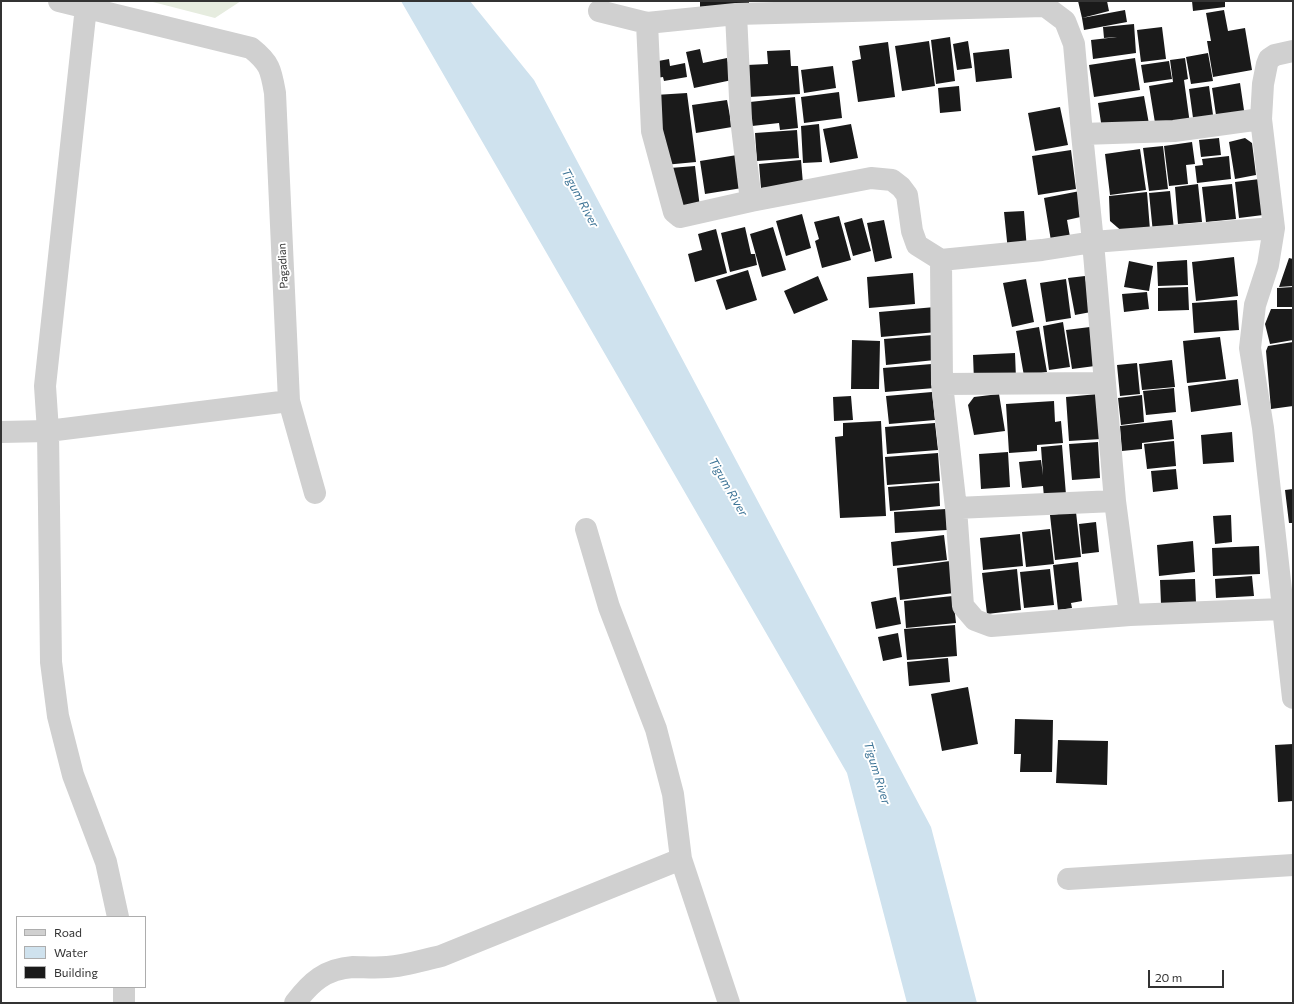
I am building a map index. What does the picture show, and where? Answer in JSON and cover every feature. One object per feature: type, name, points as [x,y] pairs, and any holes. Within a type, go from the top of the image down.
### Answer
[{"type":"street","name":"Pagadian","points":[[59,1],[251,48],[263,57],[271,70],[275,93],[289,401],[315,493]]},
{"type":"street","points":[[599,11],[647,23],[736,14],[1045,6],[1065,21],[1074,44],[1115,500],[1130,615]]},
{"type":"street","points":[[86,7],[45,386],[48,431],[51,662],[58,716],[73,775],[106,862],[118,916]]},
{"type":"street","points":[[736,14],[741,119],[751,201]]},
{"type":"street","points":[[647,23],[652,131],[674,212],[680,217],[751,201],[871,178],[892,180],[901,187],[907,195],[912,231],[917,245],[941,260],[1042,250],[1093,242],[1274,228]]},
{"type":"street","points":[[1293,51],[1275,55],[1269,59],[1262,84],[1261,119],[1274,228],[1268,265],[1255,305],[1250,348],[1262,428],[1293,698]]},
{"type":"street","points":[[1082,134],[1174,131],[1261,119]]},
{"type":"street","points":[[941,260],[942,384],[956,508],[963,606],[974,620],[991,626],[1130,615],[1282,610]]},
{"type":"street","points":[[942,384],[1105,383]]},
{"type":"street","points":[[1,432],[48,431],[289,401]]},
{"type":"street","points":[[956,508],[1115,500]]},
{"type":"street","points":[[586,529],[609,607],[656,729],[673,794],[681,859],[729,1003]]},
{"type":"street","points":[[295,1003],[306,989],[319,977],[351,967],[387,967],[410,964],[441,956],[681,859]]},
{"type":"street","points":[[1068,879],[1293,865]]},
{"type":"street","points":[[124,988],[124,1003]]},
{"type":"shaded area","points":[[149,1],[241,1],[215,18]]},
{"type":"water","name":"Tigum River","points":[[401,1],[470,1],[534,80],[931,827],[977,1003],[907,1003],[847,773]]},
{"type":"building","points":[[700,1],[749,1],[749,10],[700,12]]},
{"type":"building","points":[[1078,1],[1107,1],[1109,11],[1082,18]]},
{"type":"building","points":[[1192,1],[1225,1],[1225,7],[1193,11]]},
{"type":"building","points":[[1125,10],[1127,22],[1084,30],[1082,18]]},
{"type":"building","points":[[1224,10],[1228,31],[1245,28],[1252,70],[1213,77],[1207,41],[1211,41],[1206,13]]},
{"type":"building","points":[[1134,24],[1136,53],[1093,59],[1091,40],[1117,37],[1104,38],[1103,27]]},
{"type":"building","points":[[1162,27],[1166,59],[1141,62],[1137,30]]},
{"type":"building","points":[[950,37],[955,81],[936,84],[931,40]]},
{"type":"building","points":[[929,41],[935,86],[902,91],[895,46]]},
{"type":"building","points":[[968,41],[972,68],[957,70],[953,44]]},
{"type":"building","points":[[888,42],[895,97],[858,102],[852,61],[861,59],[859,46]]},
{"type":"building","points":[[700,49],[703,63],[727,58],[732,80],[694,88],[686,52]]},
{"type":"building","points":[[1009,49],[1012,78],[976,82],[973,53]]},
{"type":"building","points":[[790,50],[791,66],[798,66],[800,94],[749,97],[747,65],[768,64],[767,51]]},
{"type":"building","points":[[1208,53],[1213,81],[1191,84],[1186,57]]},
{"type":"building","points":[[1135,58],[1140,90],[1094,97],[1089,65]]},
{"type":"building","points":[[1185,58],[1188,79],[1184,80],[1190,124],[1156,129],[1149,86],[1173,82],[1170,60]]},
{"type":"building","points":[[669,59],[670,66],[685,63],[687,77],[664,81],[663,77],[656,78],[653,62]]},
{"type":"building","points":[[1169,61],[1172,79],[1144,83],[1141,65]]},
{"type":"building","points":[[833,66],[836,88],[804,93],[801,70]]},
{"type":"building","points":[[1240,83],[1245,117],[1217,122],[1212,88]]},
{"type":"building","points":[[959,86],[961,111],[940,113],[938,88]]},
{"type":"building","points":[[1209,86],[1214,122],[1194,125],[1189,89]]},
{"type":"building","points":[[839,92],[842,118],[804,123],[801,97]]},
{"type":"building","points":[[687,93],[696,162],[664,165],[655,95]]},
{"type":"building","points":[[1144,96],[1149,124],[1102,129],[1098,103]]},
{"type":"building","points":[[795,97],[798,128],[780,130],[779,123],[752,126],[750,102]]},
{"type":"building","points":[[727,100],[732,127],[696,133],[692,105]]},
{"type":"building","points":[[1060,107],[1068,145],[1035,151],[1028,113]]},
{"type":"building","points":[[819,124],[822,162],[803,163],[801,126]]},
{"type":"building","points":[[851,124],[858,158],[830,163],[823,129]]},
{"type":"building","points":[[797,130],[799,158],[757,161],[755,133]]},
{"type":"building","points":[[1219,138],[1221,155],[1201,157],[1199,140]]},
{"type":"building","points":[[1245,138],[1252,143],[1256,175],[1235,179],[1229,142]]},
{"type":"building","points":[[1192,142],[1195,164],[1186,165],[1188,184],[1169,186],[1164,146]]},
{"type":"building","points":[[1163,146],[1168,189],[1149,191],[1143,148]]},
{"type":"building","points":[[1140,149],[1146,190],[1110,195],[1105,154]]},
{"type":"building","points":[[1071,150],[1076,189],[1038,195],[1032,156]]},
{"type":"building","points":[[737,155],[742,188],[705,194],[700,161]]},
{"type":"building","points":[[1229,156],[1231,179],[1197,183],[1195,166],[1203,165],[1202,159]]},
{"type":"building","points":[[801,160],[803,184],[761,188],[759,164]]},
{"type":"building","points":[[695,166],[700,208],[676,209],[670,168]]},
{"type":"building","points":[[1260,179],[1263,215],[1239,218],[1235,182]]},
{"type":"building","points":[[1198,184],[1202,222],[1178,224],[1175,187]]},
{"type":"building","points":[[1232,184],[1236,219],[1206,222],[1202,187]]},
{"type":"building","points":[[1080,191],[1085,216],[1067,220],[1070,237],[1051,241],[1044,198]]},
{"type":"building","points":[[1170,191],[1174,230],[1153,233],[1149,193]]},
{"type":"building","points":[[1147,192],[1150,230],[1124,233],[1110,221],[1109,196]]},
{"type":"building","points":[[1024,211],[1027,250],[1008,251],[1004,212]]},
{"type":"building","points":[[802,214],[811,248],[786,256],[776,221]]},
{"type":"building","points":[[839,216],[851,260],[822,268],[815,241],[819,239],[814,222]]},
{"type":"building","points":[[862,218],[871,251],[853,256],[844,223]]},
{"type":"building","points":[[884,220],[892,258],[875,262],[867,223]]},
{"type":"building","points":[[745,227],[751,254],[755,254],[757,265],[730,272],[721,233]]},
{"type":"building","points":[[773,227],[786,270],[762,277],[750,234]]},
{"type":"building","points":[[716,229],[727,273],[695,282],[688,254],[702,250],[698,234]]},
{"type":"building","points":[[1234,257],[1238,296],[1196,301],[1192,262]]},
{"type":"building","points":[[1289,258],[1293,259],[1293,286],[1279,287]]},
{"type":"building","points":[[1187,260],[1188,285],[1158,286],[1157,262]]},
{"type":"building","points":[[1129,261],[1153,266],[1149,291],[1124,287]]},
{"type":"building","points":[[748,270],[757,300],[726,310],[716,280]]},
{"type":"building","points":[[913,273],[915,304],[869,308],[867,277]]},
{"type":"building","points":[[818,276],[828,300],[794,314],[784,291]]},
{"type":"building","points":[[1085,276],[1091,312],[1075,315],[1068,278]]},
{"type":"building","points":[[1026,279],[1034,322],[1012,327],[1003,283]]},
{"type":"building","points":[[1066,279],[1071,318],[1046,322],[1040,283]]},
{"type":"building","points":[[1188,287],[1189,310],[1158,311],[1158,288]]},
{"type":"building","points":[[1293,287],[1293,307],[1277,307],[1277,288]]},
{"type":"building","points":[[1147,292],[1149,309],[1124,312],[1122,294]]},
{"type":"building","points":[[1237,300],[1239,330],[1194,333],[1192,303]]},
{"type":"building","points":[[935,307],[937,332],[881,337],[879,312]]},
{"type":"building","points":[[1271,309],[1293,309],[1293,340],[1270,344],[1265,324]]},
{"type":"building","points":[[1063,322],[1070,367],[1049,370],[1043,326]]},
{"type":"building","points":[[1039,327],[1047,372],[1024,376],[1016,331]]},
{"type":"building","points":[[1090,327],[1095,366],[1072,369],[1066,330]]},
{"type":"building","points":[[933,335],[935,360],[886,365],[884,339]]},
{"type":"building","points":[[1220,337],[1226,379],[1187,383],[1183,341]]},
{"type":"building","points":[[852,340],[880,341],[879,389],[851,389]]},
{"type":"building","points":[[1293,342],[1293,406],[1271,409],[1266,351],[1268,346]]},
{"type":"building","points":[[1015,353],[1016,379],[974,381],[973,355]]},
{"type":"building","points":[[1172,360],[1175,387],[1142,390],[1139,364]]},
{"type":"building","points":[[1137,363],[1140,394],[1120,396],[1117,365]]},
{"type":"building","points":[[932,364],[935,388],[885,392],[883,368]]},
{"type":"building","points":[[1238,379],[1241,405],[1191,412],[1188,386]]},
{"type":"building","points":[[1174,388],[1176,412],[1146,415],[1143,391]]},
{"type":"building","points":[[932,392],[935,420],[889,424],[886,396]]},
{"type":"building","points":[[999,394],[1005,431],[974,435],[968,405],[974,397]]},
{"type":"building","points":[[1098,394],[1101,439],[1069,441],[1066,397]]},
{"type":"building","points":[[1142,395],[1144,422],[1121,425],[1118,398]]},
{"type":"building","points":[[851,396],[853,420],[834,421],[833,397]]},
{"type":"building","points":[[1054,401],[1055,422],[1061,421],[1063,443],[1037,445],[1037,451],[1009,453],[1006,404]]},
{"type":"building","points":[[1172,420],[1174,439],[1142,443],[1142,449],[1122,451],[1120,426]]},
{"type":"building","points":[[881,421],[886,516],[840,518],[835,437],[843,436],[843,423]]},
{"type":"building","points":[[935,423],[938,450],[887,454],[885,427]]},
{"type":"building","points":[[1232,432],[1234,462],[1203,464],[1201,435]]},
{"type":"building","points":[[1174,441],[1176,466],[1147,469],[1144,444]]},
{"type":"building","points":[[1098,442],[1100,478],[1072,480],[1069,444]]},
{"type":"building","points":[[1062,445],[1066,495],[1044,497],[1043,486],[1022,488],[1019,462],[1041,460],[1043,475],[1041,447]]},
{"type":"building","points":[[1008,452],[1010,487],[981,489],[979,454]]},
{"type":"building","points":[[938,453],[940,481],[887,485],[885,457]]},
{"type":"building","points":[[1176,469],[1178,489],[1153,492],[1151,471]]},
{"type":"building","points":[[939,483],[940,506],[890,511],[888,487]]},
{"type":"building","points":[[1293,489],[1293,523],[1289,523],[1285,490]]},
{"type":"building","points":[[946,509],[947,530],[895,533],[894,512]]},
{"type":"building","points":[[1076,512],[1081,557],[1055,560],[1050,515]]},
{"type":"building","points":[[1231,515],[1232,542],[1215,544],[1213,516]]},
{"type":"building","points":[[1096,522],[1099,552],[1082,554],[1079,524]]},
{"type":"building","points":[[1050,529],[1054,564],[1026,567],[1022,532]]},
{"type":"building","points":[[1020,534],[1023,566],[983,570],[980,538]]},
{"type":"building","points":[[944,535],[947,560],[893,566],[891,542]]},
{"type":"building","points":[[1193,541],[1195,572],[1159,576],[1157,545]]},
{"type":"building","points":[[1259,546],[1260,574],[1213,576],[1212,548]]},
{"type":"building","points":[[950,561],[954,593],[900,600],[897,568]]},
{"type":"building","points":[[1078,562],[1082,601],[1071,603],[1072,608],[1058,610],[1053,565]]},
{"type":"building","points":[[1017,569],[1021,610],[987,614],[982,573]]},
{"type":"building","points":[[1050,569],[1054,605],[1024,608],[1020,572]]},
{"type":"building","points":[[1252,576],[1254,596],[1216,598],[1215,579]]},
{"type":"building","points":[[1195,579],[1196,603],[1161,604],[1160,580]]},
{"type":"building","points":[[953,596],[956,623],[906,628],[904,601]]},
{"type":"building","points":[[896,597],[901,624],[876,629],[871,602]]},
{"type":"building","points":[[955,625],[957,656],[907,660],[904,629]]},
{"type":"building","points":[[898,633],[902,657],[883,661],[878,637]]},
{"type":"building","points":[[948,658],[950,682],[909,686],[907,662]]},
{"type":"building","points":[[968,687],[978,744],[942,751],[931,694]]},
{"type":"building","points":[[1015,719],[1053,720],[1052,772],[1020,772],[1021,754],[1014,754]]},
{"type":"building","points":[[1058,740],[1108,741],[1107,785],[1056,783]]},
{"type":"building","points":[[1293,744],[1293,801],[1278,802],[1275,745]]}]
